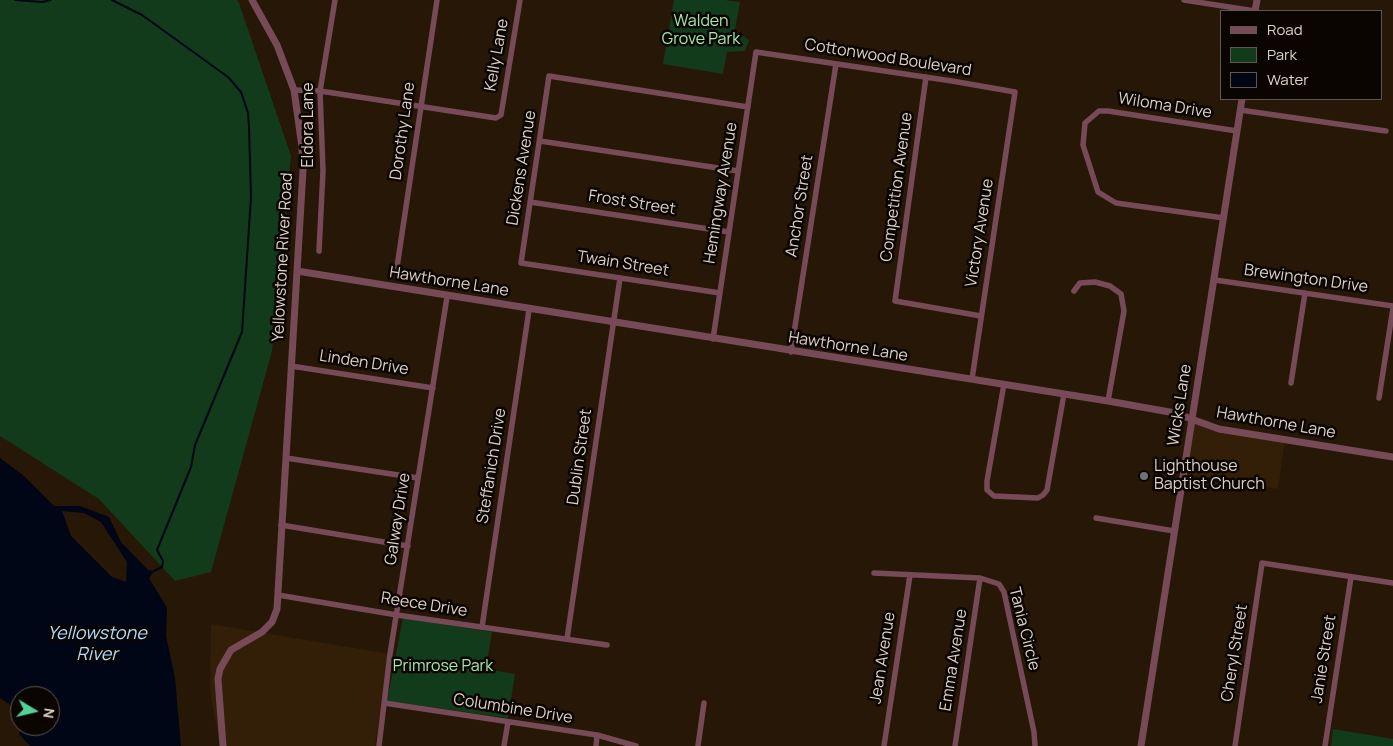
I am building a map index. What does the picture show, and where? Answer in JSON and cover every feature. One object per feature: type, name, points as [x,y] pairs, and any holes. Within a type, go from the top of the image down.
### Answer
[{"type":"street","name":"Yellowstone River Road","points":[[223,746],[218,679],[220,669],[232,650],[262,632],[272,622],[278,595],[303,170],[300,127],[294,90],[276,45],[252,0]]},
{"type":"street","name":"Eldora Lane","points":[[319,251],[323,172],[320,90],[335,0]]},
{"type":"street","name":"Dorothy Lane","points":[[398,267],[437,0]]},
{"type":"street","name":"Kelly Lane","points":[[421,107],[496,118],[500,115],[520,0]]},
{"type":"street","points":[[1184,0],[1249,10]]},
{"type":"street","name":"Cottonwood Boulevard","points":[[756,52],[1015,92]]},
{"type":"street","name":"Hemingway Avenue","points":[[713,339],[756,52]]},
{"type":"street","name":"Anchor Street","points":[[791,352],[836,64]]},
{"type":"street","name":"Dickens Avenue","points":[[521,263],[549,76],[748,107]]},
{"type":"street","name":"Competition Avenue","points":[[926,77],[895,301],[981,316]]},
{"type":"street","points":[[294,90],[320,90],[421,107]]},
{"type":"street","name":"Victory Avenue","points":[[972,379],[1015,92]]},
{"type":"street","name":"Wicks Lane","points":[[1141,746],[1242,100]]},
{"type":"street","points":[[1240,110],[1386,131]]},
{"type":"street","name":"Wiloma Drive","points":[[1224,218],[1116,203],[1098,192],[1083,145],[1085,123],[1099,111],[1108,111],[1237,131]]},
{"type":"street","points":[[540,141],[738,171]]},
{"type":"street","name":"Frost Street","points":[[530,202],[729,232]]},
{"type":"street","name":"Twain Street","points":[[521,263],[720,293]]},
{"type":"street","name":"Hawthorne Lane","points":[[297,271],[791,352],[1108,401],[1192,418],[1219,429],[1393,457]]},
{"type":"street","name":"Dublin Street","points":[[567,639],[620,278]]},
{"type":"street","name":"Brewington Drive","points":[[1215,280],[1393,307]]},
{"type":"street","points":[[1074,291],[1080,283],[1094,282],[1110,286],[1121,294],[1124,311],[1108,401]]},
{"type":"street","points":[[1291,384],[1306,293]]},
{"type":"street","name":"Galway Drive","points":[[379,746],[397,615],[447,296]]},
{"type":"street","points":[[1379,398],[1393,307]]},
{"type":"street","name":"Steffanich Drive","points":[[482,627],[529,310]]},
{"type":"street","name":"Linden Drive","points":[[291,366],[433,388]]},
{"type":"street","points":[[1004,384],[987,490],[994,496],[1038,498],[1047,490],[1064,394]]},
{"type":"street","points":[[286,458],[418,478]]},
{"type":"street","points":[[1096,518],[1174,531]]},
{"type":"street","points":[[281,525],[408,546]]},
{"type":"street","name":"Cheryl Street","points":[[1235,746],[1262,564],[1351,577]]},
{"type":"street","name":"Tania Circle","points":[[874,573],[980,578],[999,584],[1004,592],[1034,732],[1035,746]]},
{"type":"street","name":"Jean Avenue","points":[[884,746],[910,575]]},
{"type":"street","points":[[1351,577],[1393,583]]},
{"type":"street","name":"Janie Street","points":[[1325,746],[1351,577]]},
{"type":"street","name":"Emma Avenue","points":[[955,746],[980,578]]},
{"type":"street","name":"Reece Drive","points":[[278,595],[397,615],[608,645]]},
{"type":"street","name":"Columbine Drive","points":[[384,702],[597,735],[636,746]]},
{"type":"street","points":[[698,746],[704,703]]},
{"type":"street","points":[[504,746],[508,722]]},
{"type":"street","points":[[596,746],[597,735]]},
{"type":"shaded area","points":[[1192,418],[1205,425],[1285,440],[1278,489],[1183,474]]},
{"type":"shaded area","points":[[211,624],[390,654],[375,746],[220,746],[210,692]]},
{"type":"green space","points":[[0,0],[237,0],[239,3],[291,156],[272,351],[211,572],[175,581],[99,499],[0,436]]},
{"type":"green space","name":"Walden Grove Park","points":[[674,0],[725,0],[740,2],[735,30],[749,40],[745,51],[727,52],[723,74],[663,64]]},
{"type":"green space","name":"Primrose Park","points":[[403,618],[492,632],[486,669],[515,674],[508,718],[387,701]]},
{"type":"green space","points":[[1333,729],[1393,739],[1393,746],[1331,746]]},
{"type":"water","name":"Yellowstone River","points":[[0,458],[24,476],[54,506],[80,506],[109,517],[121,542],[148,570],[154,571],[149,578],[167,608],[166,636],[175,678],[181,746],[30,746],[21,736],[60,736],[60,686],[10,686],[10,706],[0,698]],"holes":[[[62,511],[84,513],[101,522],[127,562],[126,582],[112,577],[71,536]]]},
{"type":"waterway","points":[[15,0],[42,2],[51,0]]},
{"type":"waterway","points":[[112,0],[142,15],[228,77],[241,92],[248,113],[251,197],[242,332],[195,445],[191,467],[157,550],[163,561],[162,567],[154,571]]},
{"type":"place","name":"Lighthouse Baptist Church","points":[[1144,476]]}]
